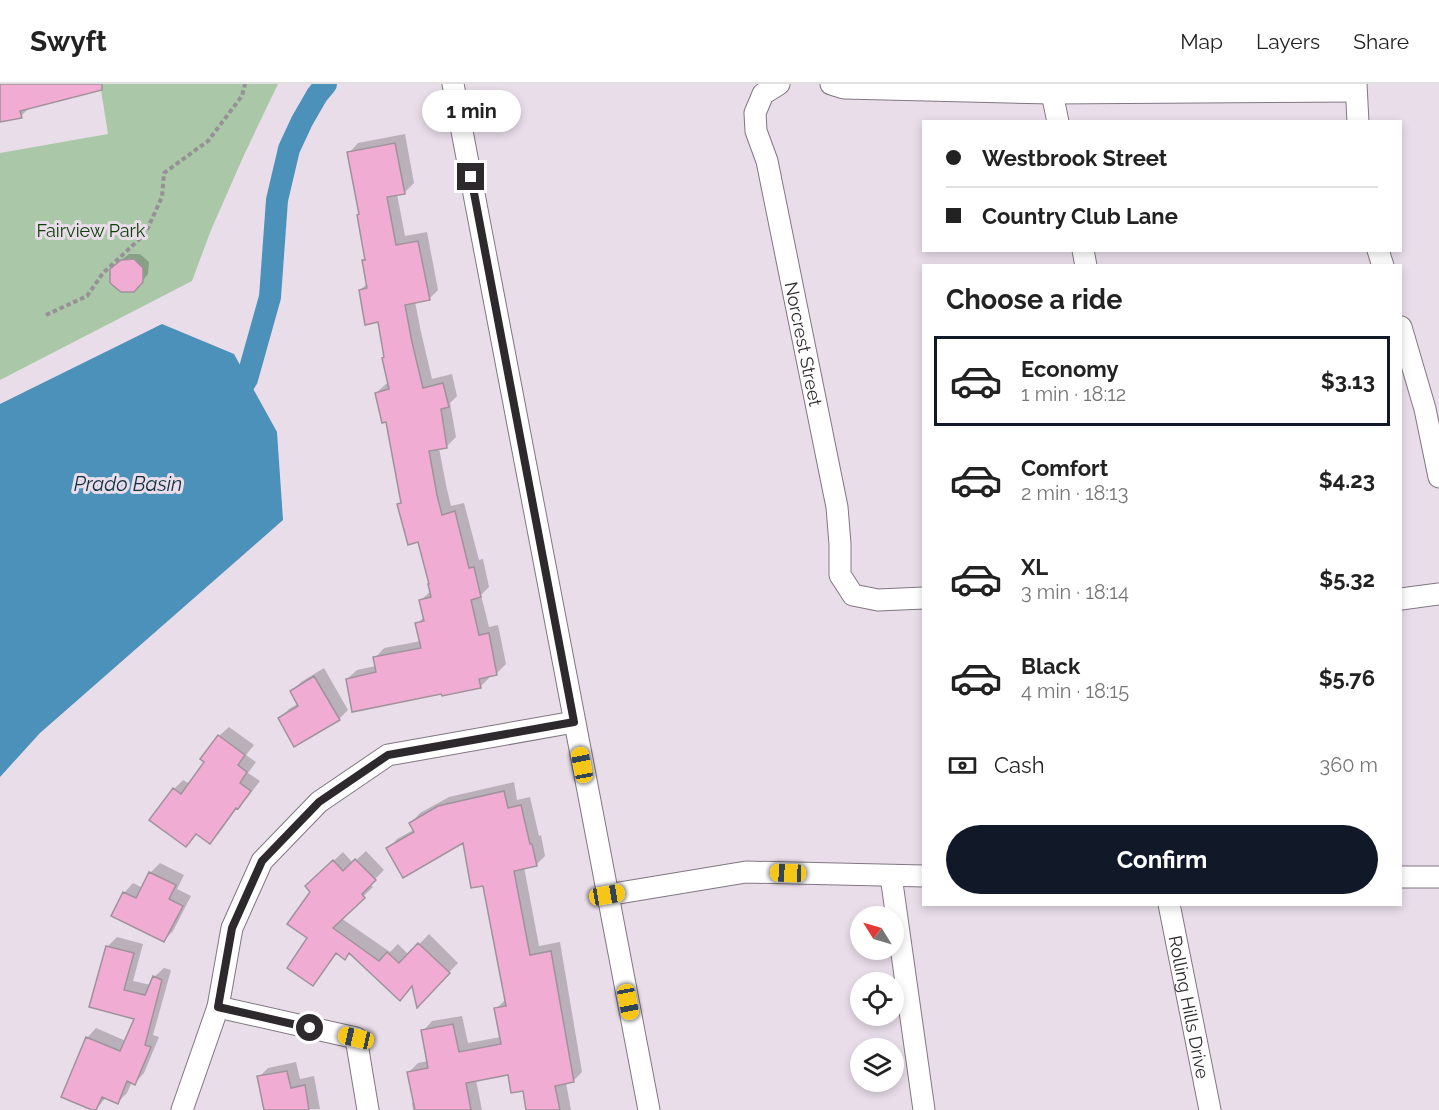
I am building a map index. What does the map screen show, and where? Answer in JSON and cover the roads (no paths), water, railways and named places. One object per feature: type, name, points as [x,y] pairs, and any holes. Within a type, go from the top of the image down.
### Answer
[{"type":"street","points":[[453,84],[649,1110]]},
{"type":"street","points":[[831,84],[844,88],[1052,93],[1356,88],[1358,120]]},
{"type":"street","name":"Norcrest Street","points":[[771,89],[755,112],[756,131],[767,161],[837,507],[840,575],[853,595],[878,600],[922,598]]},
{"type":"street","points":[[1052,93],[1058,120]]},
{"type":"street","points":[[1402,330],[1425,409],[1439,477]]},
{"type":"street","points":[[1402,599],[1439,594]]},
{"type":"street","points":[[182,1110],[218,1007],[232,928],[262,861],[319,802],[388,755],[574,722]]},
{"type":"street","points":[[607,895],[746,872],[922,876]]},
{"type":"street","points":[[891,876],[924,1110]]},
{"type":"street","points":[[1402,877],[1439,877]]},
{"type":"street","name":"Rolling Hills Drive","points":[[1169,906],[1210,1110]]},
{"type":"street","points":[[218,1007],[356,1038],[368,1110]]},
{"type":"water","name":"Prado Basin","points":[[162,324],[234,354],[277,432],[283,520],[40,733],[0,777],[0,404]]},
{"type":"waterway","points":[[231,405],[247,379],[270,297],[277,200],[289,149],[302,121],[326,84]]},
{"type":"park label","name":"Fairview Park","points":[[91,230]]}]
